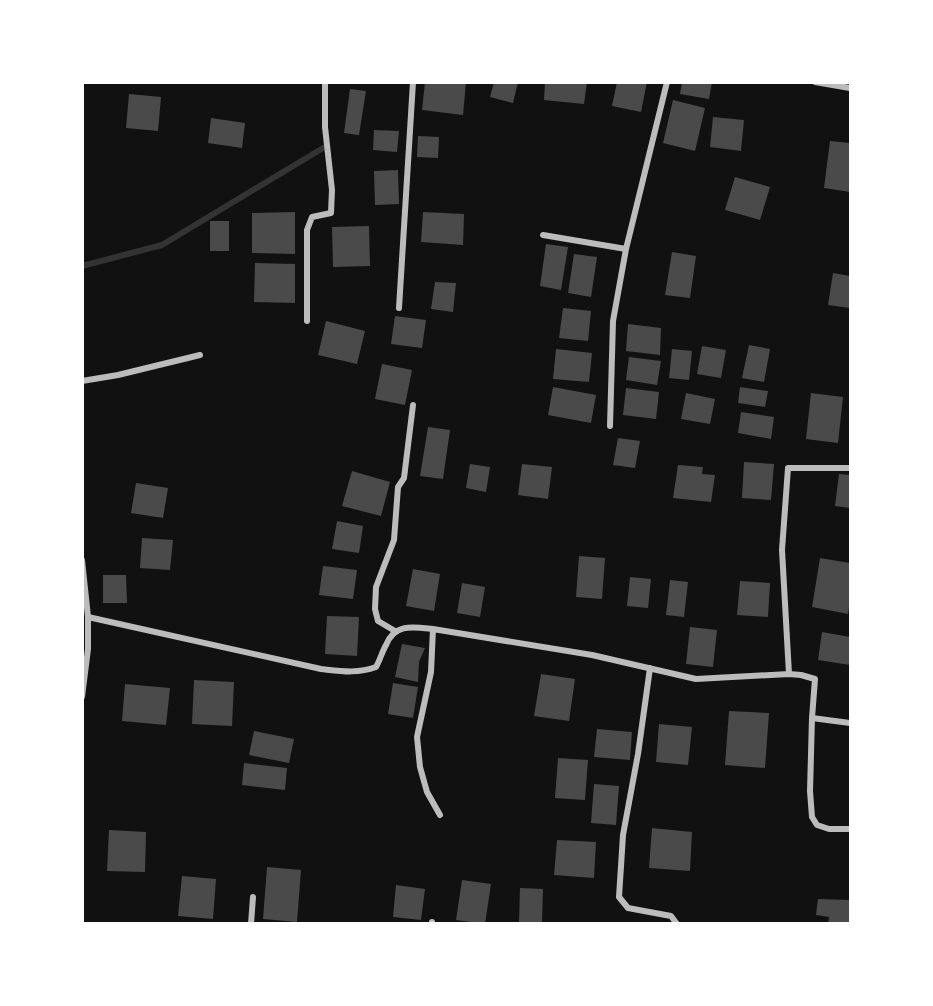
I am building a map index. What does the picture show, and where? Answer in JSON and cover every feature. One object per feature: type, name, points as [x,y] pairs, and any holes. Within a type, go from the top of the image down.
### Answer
[{"type":"street","points":[[307,321],[307,230],[312,217],[331,213],[332,190],[325,126],[325,82]]},
{"type":"street","points":[[399,308],[413,82]]},
{"type":"street","points":[[610,426],[613,321],[626,249],[667,82]]},
{"type":"street","points":[[815,82],[850,88]]},
{"type":"street","points":[[543,235],[626,249]]},
{"type":"street","points":[[82,381],[118,375],[200,355]]},
{"type":"street","points":[[395,631],[378,621],[375,609],[376,587],[394,540],[398,487],[404,478],[412,405]]},
{"type":"street","points":[[789,674],[782,550],[788,468],[850,468]]},
{"type":"street","points":[[82,560],[88,617],[88,649],[82,697]]},
{"type":"street","points":[[88,617],[321,669],[346,672],[364,671],[376,667],[390,636],[395,631],[406,627],[433,628],[592,655],[696,679],[801,675],[815,679],[810,791],[812,817],[817,825],[829,829],[850,829]]},
{"type":"street","points":[[433,628],[431,672],[417,737],[420,767],[427,792],[440,815]]},
{"type":"street","points":[[650,668],[638,754],[623,835],[619,897],[628,908],[671,916],[677,924]]},
{"type":"street","points":[[812,718],[850,723]]},
{"type":"street","points":[[251,924],[252,897]]},
{"type":"building","points":[[425,82],[466,82],[463,115],[422,110]]},
{"type":"building","points":[[494,82],[518,82],[513,103],[490,97]]},
{"type":"building","points":[[545,82],[587,82],[584,104],[544,100]]},
{"type":"building","points":[[617,82],[647,82],[641,112],[612,106]]},
{"type":"building","points":[[682,82],[712,82],[709,99],[680,94]]},
{"type":"building","points":[[350,89],[366,91],[359,135],[344,133]]},
{"type":"building","points":[[129,94],[161,97],[158,131],[126,128]]},
{"type":"building","points":[[673,100],[705,108],[695,151],[663,143]]},
{"type":"building","points":[[713,117],[744,120],[741,151],[710,147]]},
{"type":"building","points":[[211,118],[245,123],[242,148],[208,143]]},
{"type":"building","points":[[374,130],[399,131],[397,152],[373,150]]},
{"type":"building","points":[[418,136],[439,137],[438,158],[417,157]]},
{"type":"building","points":[[830,141],[850,143],[850,192],[824,188]]},
{"type":"building","points":[[398,170],[399,204],[375,205],[374,171]]},
{"type":"building","points":[[735,177],[770,187],[760,220],[725,210]]},
{"type":"building","points":[[295,212],[295,254],[252,253],[252,213]]},
{"type":"building","points":[[423,212],[464,214],[463,245],[421,242]]},
{"type":"building","points":[[210,221],[229,221],[229,251],[210,251]]},
{"type":"building","points":[[369,226],[370,266],[333,267],[332,227]]},
{"type":"building","points":[[546,244],[568,247],[561,290],[540,286]]},
{"type":"building","points":[[672,252],[696,256],[690,298],[665,295]]},
{"type":"building","points":[[574,254],[597,257],[591,297],[568,293]]},
{"type":"building","points":[[255,263],[295,264],[295,303],[254,302]]},
{"type":"building","points":[[833,273],[850,276],[850,308],[828,305]]},
{"type":"building","points":[[435,282],[456,283],[453,312],[431,309]]},
{"type":"building","points":[[563,308],[591,311],[588,341],[559,338]]},
{"type":"building","points":[[395,316],[426,320],[422,348],[391,344]]},
{"type":"building","points":[[326,321],[365,331],[357,364],[318,355]]},
{"type":"building","points":[[628,324],[661,328],[660,355],[626,351]]},
{"type":"building","points":[[749,345],[770,349],[764,382],[742,378]]},
{"type":"building","points":[[702,346],[726,350],[721,378],[697,374]]},
{"type":"building","points":[[556,349],[592,353],[589,382],[553,379]]},
{"type":"building","points":[[672,349],[692,351],[689,380],[669,378]]},
{"type":"building","points":[[629,357],[661,361],[657,385],[626,380]]},
{"type":"building","points":[[382,364],[412,370],[405,405],[375,399]]},
{"type":"building","points":[[553,387],[596,395],[591,423],[548,415]]},
{"type":"building","points":[[740,387],[768,391],[765,407],[738,403]]},
{"type":"building","points":[[626,388],[659,392],[656,419],[623,415]]},
{"type":"building","points":[[686,393],[715,399],[710,424],[681,419]]},
{"type":"building","points":[[811,393],[843,397],[838,443],[806,439]]},
{"type":"building","points":[[741,412],[774,417],[771,439],[738,433]]},
{"type":"building","points":[[428,427],[450,430],[443,479],[420,476]]},
{"type":"building","points":[[618,438],[640,441],[635,468],[613,465]]},
{"type":"building","points":[[744,462],[774,464],[771,500],[742,498]]},
{"type":"building","points":[[470,464],[490,467],[486,492],[466,488]]},
{"type":"building","points":[[522,464],[552,467],[548,499],[518,495]]},
{"type":"building","points":[[678,465],[703,467],[702,474],[715,475],[711,502],[673,498]]},
{"type":"building","points":[[352,471],[390,482],[381,516],[342,506]]},
{"type":"building","points":[[839,474],[850,475],[850,508],[835,506]]},
{"type":"building","points":[[136,483],[168,488],[163,518],[131,513]]},
{"type":"building","points":[[337,521],[363,526],[359,553],[332,549]]},
{"type":"building","points":[[142,538],[173,540],[170,570],[140,568]]},
{"type":"building","points":[[579,556],[605,558],[602,599],[576,597]]},
{"type":"building","points":[[820,558],[850,563],[848,614],[812,607]]},
{"type":"building","points":[[323,566],[357,570],[353,599],[319,595]]},
{"type":"building","points":[[413,569],[440,574],[434,611],[406,606]]},
{"type":"building","points":[[103,575],[126,575],[127,603],[103,603]]},
{"type":"building","points":[[630,577],[651,579],[648,608],[627,606]]},
{"type":"building","points":[[670,580],[688,582],[684,617],[666,615]]},
{"type":"building","points":[[740,581],[770,583],[768,617],[737,615]]},
{"type":"building","points":[[462,583],[485,587],[480,617],[457,613]]},
{"type":"building","points":[[327,616],[359,617],[357,656],[325,654]]},
{"type":"building","points":[[690,627],[717,630],[713,667],[686,664]]},
{"type":"building","points":[[822,632],[850,637],[850,665],[818,660]]},
{"type":"building","points":[[402,644],[425,648],[419,662],[418,682],[395,677]]},
{"type":"building","points":[[541,674],[575,679],[569,721],[534,716]]},
{"type":"building","points":[[194,680],[234,682],[232,726],[192,724]]},
{"type":"building","points":[[393,683],[418,687],[413,718],[388,714]]},
{"type":"building","points":[[125,684],[170,688],[166,725],[122,721]]},
{"type":"building","points":[[729,711],[769,713],[765,768],[725,765]]},
{"type":"building","points":[[659,724],[692,727],[688,765],[656,762]]},
{"type":"building","points":[[597,729],[632,732],[630,760],[594,757]]},
{"type":"building","points":[[254,731],[294,739],[289,763],[249,755]]},
{"type":"building","points":[[558,758],[588,760],[585,800],[555,798]]},
{"type":"building","points":[[244,763],[287,768],[285,790],[242,785]]},
{"type":"building","points":[[594,784],[619,786],[616,825],[591,823]]},
{"type":"building","points":[[652,828],[692,832],[690,871],[649,868]]},
{"type":"building","points":[[109,830],[146,832],[145,872],[107,871]]},
{"type":"building","points":[[557,840],[596,842],[594,878],[554,875]]},
{"type":"building","points":[[267,867],[301,870],[297,922],[263,919]]},
{"type":"building","points":[[182,876],[216,879],[213,919],[178,916]]},
{"type":"building","points":[[462,880],[491,884],[485,924],[456,920]]},
{"type":"building","points":[[396,885],[425,889],[421,920],[393,917]]},
{"type":"building","points":[[520,888],[543,889],[542,923],[519,922]]},
{"type":"building","points":[[818,899],[850,900],[850,924],[828,924],[829,917],[816,915]]},
{"type":"waterway","points":[[82,266],[162,245],[323,148]]}]
